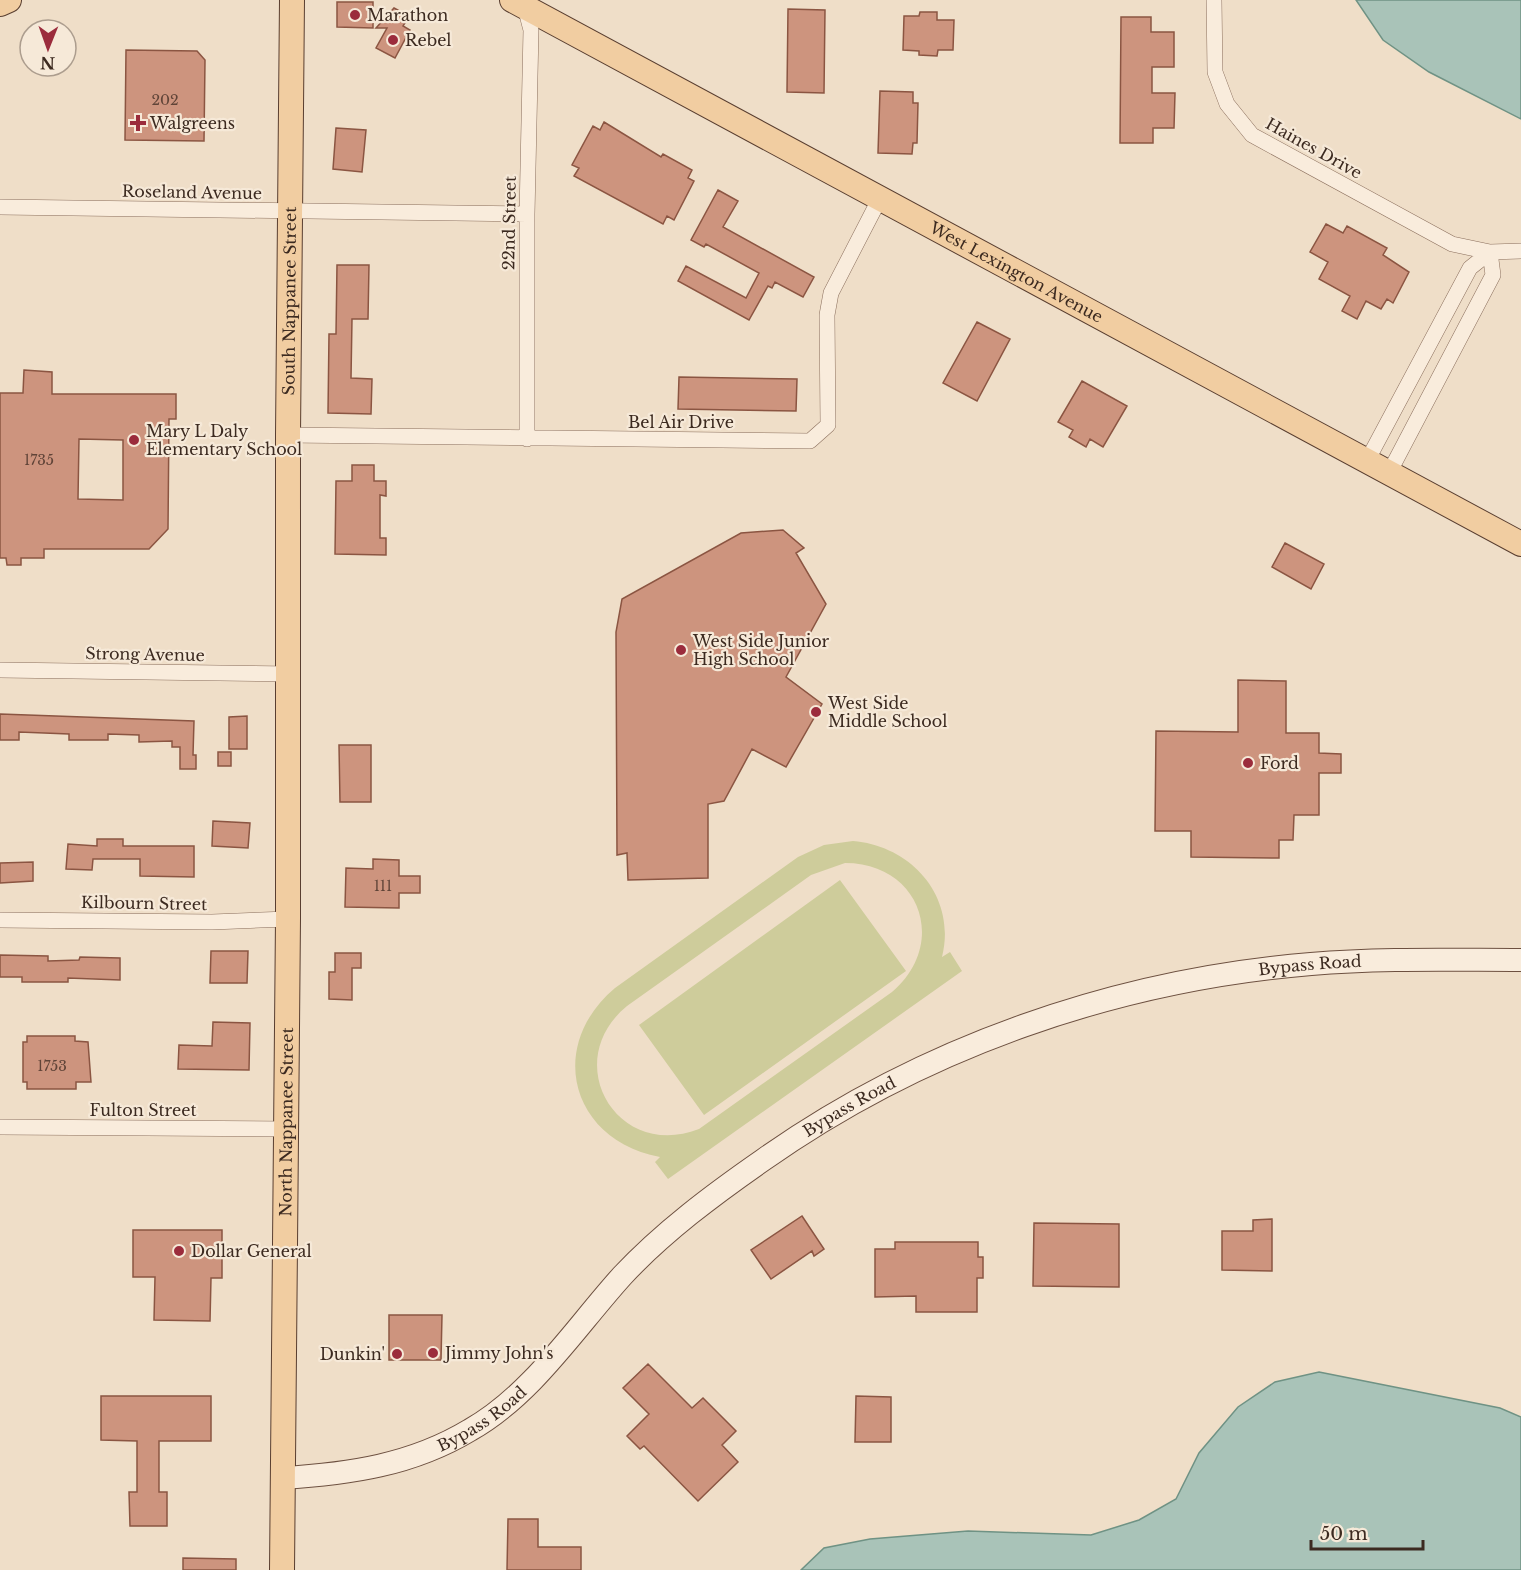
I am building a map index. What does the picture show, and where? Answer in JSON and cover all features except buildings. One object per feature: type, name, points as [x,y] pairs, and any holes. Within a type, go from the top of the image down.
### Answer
[{"type":"main road","points":[[0,3],[8,0]]},
{"type":"main road","name":"South Nappanee Street","points":[[290,674],[288,435],[292,0]]},
{"type":"main road","name":"West Lexington Avenue","points":[[519,4],[1521,544]]},
{"type":"main road","name":"North Nappanee Street","points":[[282,1570],[290,674]]},
{"type":"main road","name":"Bypass Road","points":[[282,1478],[362,1471],[396,1463],[471,1430],[499,1410],[530,1381],[626,1272],[719,1192],[820,1123],[879,1089],[950,1055],[1075,1008],[1125,994],[1210,977],[1311,963],[1370,960],[1521,960]]},
{"type":"street","name":"Haines Drive","points":[[1214,0],[1215,72],[1227,104],[1252,135],[1452,244],[1490,252],[1521,251]]},
{"type":"street","name":"22nd Street","points":[[519,4],[531,30],[527,214],[527,439]]},
{"type":"street","name":"Bel Air Drive","points":[[288,435],[810,441],[828,424],[827,315],[831,293],[880,198]]},
{"type":"street","name":"Roseland Avenue","points":[[0,207],[527,214]]},
{"type":"street","points":[[1367,461],[1470,268],[1490,252]]},
{"type":"street","points":[[1389,473],[1493,275],[1490,252]]},
{"type":"street","name":"Strong Avenue","points":[[0,670],[290,674]]},
{"type":"street","name":"Kilbourn Street","points":[[0,920],[212,922],[288,919]]},
{"type":"street","name":"Fulton Street","points":[[0,1128],[286,1129]]},
{"type":"shaded area","points":[[1356,0],[1521,0],[1521,119],[1429,72],[1383,40]]},
{"type":"shaded area","points":[[853,841],[874,845],[894,853],[911,864],[925,878],[936,895],[943,914],[945,935],[942,957],[950,952],[962,971],[668,1179],[655,1162],[660,1157],[630,1148],[606,1132],[589,1112],[578,1089],[575,1063],[580,1037],[593,1012],[615,988],[798,857],[824,845]],"holes":[[[845,863],[871,867],[892,876],[908,891],[918,909],[922,930],[919,951],[909,972],[892,992],[699,1129],[670,1135],[644,1131],[622,1119],[607,1100],[598,1078],[598,1053],[607,1029],[627,1006],[811,875]]]},
{"type":"shaded area","points":[[840,880],[906,971],[704,1115],[639,1025]]},
{"type":"shaded area","points":[[1319,1372],[1500,1408],[1521,1417],[1521,1570],[801,1570],[824,1548],[870,1539],[968,1531],[1091,1535],[1139,1520],[1176,1499],[1199,1453],[1238,1407],[1275,1382]]},
{"type":"place","name":"Marathon","points":[[355,15]]},
{"type":"place","name":"Rebel","points":[[393,40]]},
{"type":"place","name":"Walgreens","points":[[138,123]]},
{"type":"place","name":"Mary L Daly Elementary School","points":[[134,440]]},
{"type":"place","name":"West Side Junior High School","points":[[681,650]]},
{"type":"place","name":"West Side Middle School","points":[[816,712]]},
{"type":"place","name":"Ford","points":[[1248,763]]},
{"type":"place","name":"Dollar General","points":[[179,1251]]},
{"type":"place","name":"Jimmy John's","points":[[433,1353]]},
{"type":"place","name":"Dunkin'","points":[[397,1354]]}]
